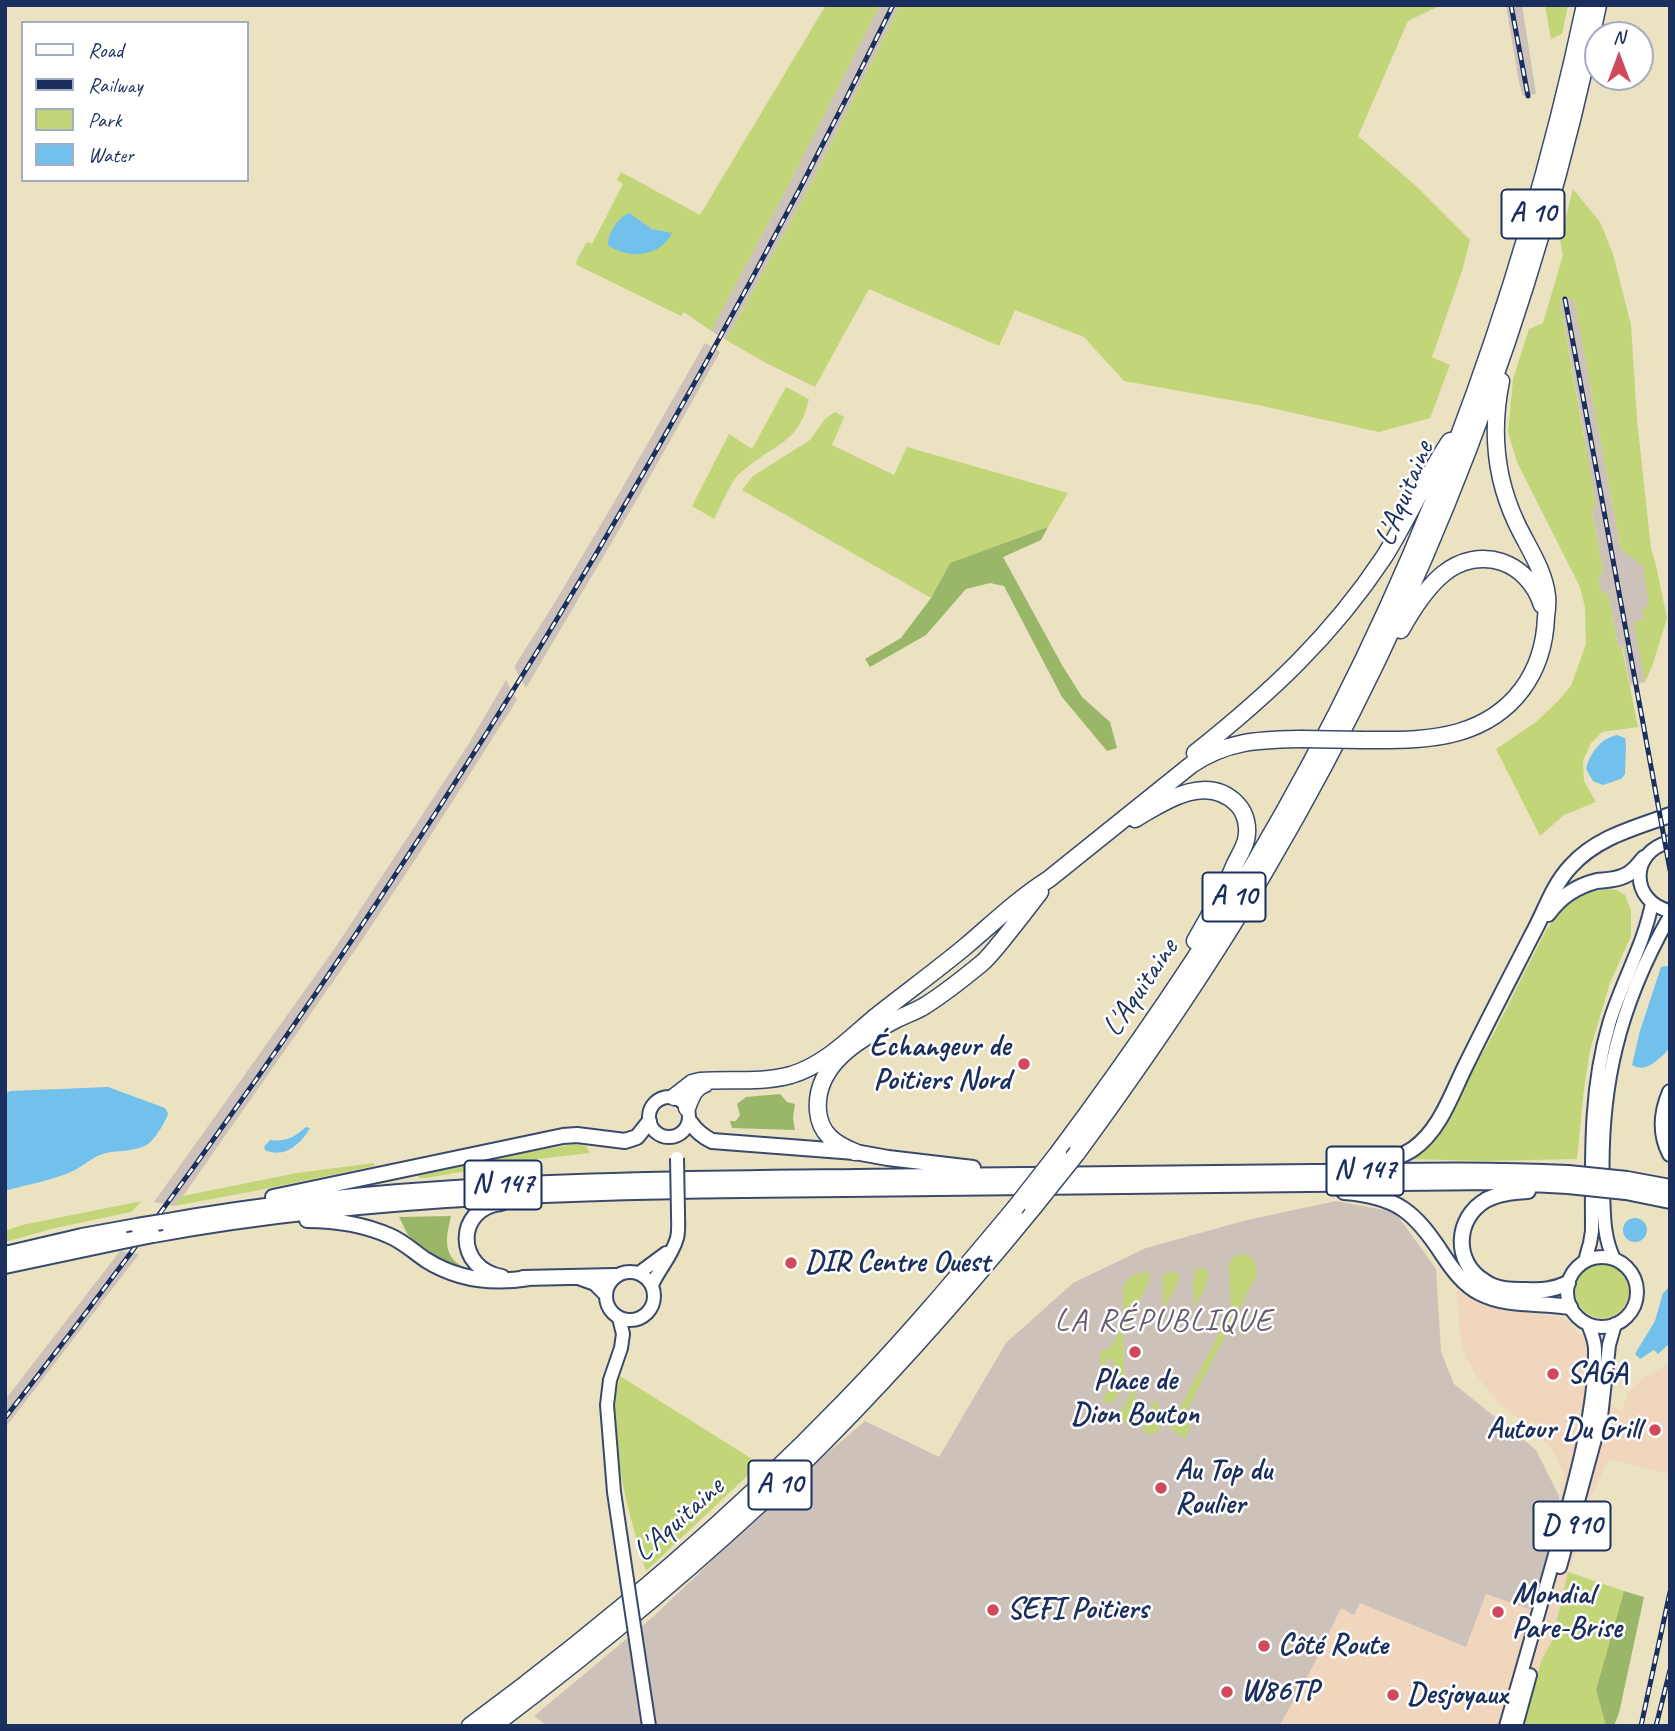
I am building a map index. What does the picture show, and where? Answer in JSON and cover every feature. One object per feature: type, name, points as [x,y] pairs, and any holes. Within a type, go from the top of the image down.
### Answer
[{"type":"highway","name":"L'Aquitaine","points":[[470,1726],[620,1609],[696,1544],[852,1394],[934,1305],[984,1244],[1103,1091],[1197,956],[1284,811],[1322,741],[1380,622],[1434,499],[1501,316],[1529,227],[1561,109],[1585,5]]},
{"type":"highway","name":"L'Aquitaine","points":[[493,1726],[665,1590],[854,1412],[975,1278],[1033,1208],[1077,1153],[1188,995],[1239,915],[1297,815],[1352,709],[1413,582],[1459,472],[1511,330],[1536,250],[1574,113],[1598,5]]},
{"type":"highway","points":[[855,1152],[832,1141],[821,1126],[819,1117],[820,1088],[835,1054],[1034,888],[1049,879],[1191,765],[1221,748],[1246,742],[1440,737],[1478,725],[1509,705],[1522,691],[1533,674],[1543,646],[1547,596],[1539,568],[1509,506],[1497,461],[1496,413],[1511,330]]},
{"type":"highway","points":[[1141,804],[1187,760],[1266,694],[1314,648],[1335,623],[1384,556],[1411,511],[1434,464],[1465,418]]},
{"type":"highway","points":[[1297,815],[1349,727],[1408,618],[1443,574],[1462,563],[1475,560],[1492,560],[1510,565],[1524,575],[1535,589],[1546,620]]},
{"type":"highway","points":[[1054,1153],[1179,968],[1230,877],[1247,831],[1244,816],[1236,803],[1222,792],[1206,789],[1176,796],[1093,843]]},
{"type":"highway","points":[[717,1080],[700,1086],[695,1091],[688,1115],[695,1130],[712,1141],[855,1152],[985,1169],[1116,1169],[1155,1173],[1199,1167],[1343,1165],[1378,1162],[1397,1157],[1426,1136],[1443,1112],[1560,880],[1578,858],[1607,839],[1670,815]]},
{"type":"highway","points":[[1534,932],[1553,907],[1568,894],[1589,883],[1621,878],[1644,858]]},
{"type":"highway","points":[[674,1097],[692,1083],[700,1081],[780,1077],[802,1070],[926,1005],[985,961],[1049,879]]},
{"type":"highway","points":[[1670,1091],[1663,1108],[1662,1121],[1663,1138],[1670,1154]]},
{"type":"highway","points":[[5,1254],[82,1236],[108,1226],[164,1219],[563,1136],[577,1135],[625,1141],[637,1137],[649,1122]]},
{"type":"highway","name":"N 147","points":[[164,1219],[360,1195],[536,1183],[1491,1170],[1568,1182]]},
{"type":"highway","name":"N 147","points":[[5,1266],[194,1227],[365,1206],[478,1197],[741,1190],[1493,1182],[1568,1182],[1670,1187]]},
{"type":"highway","name":"N 147","points":[[1568,1182],[1552,1190],[1502,1194],[1487,1199],[1469,1216],[1461,1241],[1464,1256],[1471,1269],[1492,1286],[1512,1290],[1545,1291],[1568,1283]]},
{"type":"highway","points":[[1196,1185],[1358,1193],[1382,1198],[1399,1206],[1416,1219],[1464,1282],[1478,1292],[1501,1300],[1570,1307]]},
{"type":"highway","name":"N 147","points":[[1626,1186],[1670,1201]]},
{"type":"highway","points":[[529,1278],[491,1275],[481,1269],[474,1262],[467,1247],[469,1225],[480,1211],[492,1204],[554,1194]]},
{"type":"highway","points":[[194,1227],[309,1220],[342,1221],[371,1228],[392,1237],[430,1262],[456,1274],[485,1281],[615,1276]]},
{"type":"highway","points":[[577,1276],[595,1283],[606,1293]]},
{"type":"main road","points":[[1614,1259],[1606,1240],[1603,1189],[1603,1144],[1608,1086],[1616,1043],[1627,1009],[1670,914],[1651,903],[1643,891],[1639,874],[1644,858],[1651,849],[1670,842]]},
{"type":"main road","points":[[1584,1261],[1592,1231],[1593,1103],[1600,1059],[1609,1024],[1647,926],[1651,903]]},
{"type":"main road","points":[[674,1097],[684,1103],[688,1115],[684,1132],[674,1138],[661,1136],[651,1128],[649,1122],[649,1112],[655,1102],[661,1099],[674,1097]]},
{"type":"main road","points":[[652,1285],[675,1246],[678,1234],[677,1158],[674,1138]]},
{"type":"main road","points":[[639,1273],[675,1246]]},
{"type":"main road","points":[[1599,1257],[1614,1259],[1630,1271],[1637,1288],[1636,1298],[1629,1313],[1615,1324],[1588,1324],[1570,1307],[1567,1298],[1568,1283],[1574,1270],[1584,1261],[1599,1257]]},
{"type":"main road","points":[[622,1272],[639,1273],[652,1285],[652,1307],[637,1319],[619,1318],[608,1307],[607,1287],[615,1276],[622,1272]]},
{"type":"main road","points":[[619,1318],[623,1334],[610,1380],[607,1405],[614,1492],[649,1726]]},
{"type":"main road","points":[[621,1348],[637,1319]]},
{"type":"main road","name":"D 910","points":[[1506,1726],[1570,1501],[1586,1428],[1595,1349],[1588,1324]]},
{"type":"main road","name":"D 910","points":[[1516,1726],[1596,1439],[1609,1345],[1615,1324]]},
{"type":"shaded area","points":[[880,5],[900,5],[805,195],[726,340],[711,331]]},
{"type":"shaded area","points":[[1506,5],[1522,5],[1536,94],[1523,96]]},
{"type":"shaded area","points":[[1574,298],[1621,549],[1643,565],[1650,605],[1644,619],[1635,622],[1645,682],[1630,685],[1623,648],[1618,646],[1608,594],[1601,592],[1598,579],[1603,571],[1592,510],[1584,434],[1560,301]]},
{"type":"shaded area","points":[[705,343],[720,352],[526,688],[514,667],[613,504]]},
{"type":"shaded area","points":[[506,680],[517,700],[358,946],[183,1196],[174,1206],[154,1202],[335,948],[468,745]]},
{"type":"shaded area","points":[[1336,1201],[1395,1212],[1436,1269],[1441,1352],[1454,1384],[1536,1450],[1559,1496],[1559,1511],[1532,1610],[1486,1594],[1466,1647],[1360,1603],[1354,1615],[1341,1608],[1310,1672],[1279,1726],[547,1726],[534,1716],[653,1617],[802,1475],[865,1421],[939,1457],[1006,1343],[1073,1283],[1146,1248],[1247,1220]]},
{"type":"shaded area","points":[[120,1251],[139,1254],[5,1428],[5,1400]]},
{"type":"shaded area","points":[[1457,1291],[1501,1310],[1562,1317],[1579,1334],[1618,1338],[1610,1403],[1622,1412],[1628,1393],[1643,1378],[1670,1363],[1670,1474],[1609,1459],[1583,1513],[1582,1519],[1589,1523],[1568,1572],[1552,1641],[1542,1659],[1522,1726],[1279,1726],[1310,1672],[1341,1608],[1360,1603],[1466,1647],[1486,1594],[1532,1610],[1559,1511],[1559,1496],[1565,1474],[1551,1448],[1534,1430],[1498,1402],[1476,1375],[1466,1357],[1460,1336]]},
{"type":"green space","points":[[826,5],[880,5],[711,331],[684,312],[681,316],[577,265],[586,243],[592,244],[623,184],[617,180],[621,172],[700,215]]},
{"type":"green space","points":[[900,5],[1441,5],[1408,21],[1358,136],[1415,185],[1470,240],[1432,357],[1450,365],[1430,418],[1379,432],[1258,405],[1124,381],[1084,337],[1015,310],[999,346],[869,289],[815,387],[726,340],[805,195]]},
{"type":"green space","points":[[1545,5],[1568,5],[1562,34],[1551,39]]},
{"type":"green space","points":[[1573,189],[1600,222],[1613,254],[1631,325],[1637,420],[1651,549],[1667,618],[1645,682],[1634,622],[1644,619],[1642,609],[1649,605],[1643,566],[1621,549],[1574,299],[1560,301],[1596,505],[1592,510],[1603,571],[1598,579],[1601,592],[1608,594],[1638,727],[1602,732],[1591,743],[1583,761],[1584,781],[1596,802],[1564,815],[1540,836],[1496,749],[1536,722],[1571,686],[1586,644],[1585,607],[1580,587],[1517,462],[1508,432],[1513,379],[1529,329],[1543,323],[1563,255],[1560,240]]},
{"type":"green space","points":[[786,387],[809,399],[800,424],[794,432],[737,476],[714,519],[692,506],[729,434],[752,449]]},
{"type":"green space","points":[[835,412],[844,417],[832,445],[894,475],[907,447],[1068,493],[1048,527],[950,563],[931,598],[742,490],[753,476],[810,440],[825,419]]},
{"type":"green space","points":[[1048,527],[1041,540],[1003,557],[1082,697],[1110,722],[1117,748],[1107,751],[1062,697],[1004,586],[990,583],[966,589],[926,635],[870,667],[865,659],[901,638],[931,598],[950,563]]},
{"type":"green space","points":[[1608,889],[1625,895],[1631,910],[1631,936],[1610,983],[1590,1050],[1577,1159],[1410,1159],[1443,1123],[1495,1031],[1546,930],[1564,906],[1586,893]]},
{"type":"green space","points":[[780,1094],[787,1102],[795,1104],[795,1130],[732,1128],[730,1121],[736,1121],[740,1115],[737,1104],[746,1097]]},
{"type":"green space","points":[[575,1144],[586,1146],[590,1153],[426,1178],[419,1178],[418,1174],[477,1161]]},
{"type":"green space","points":[[374,1163],[374,1166],[174,1206],[183,1196],[297,1173]]},
{"type":"green space","points":[[142,1201],[131,1212],[5,1242],[5,1231],[22,1225]]},
{"type":"green space","points":[[451,1216],[447,1245],[452,1257],[463,1267],[461,1268],[430,1255],[408,1235],[399,1217]]},
{"type":"green space","points":[[1241,1254],[1249,1256],[1256,1263],[1257,1274],[1186,1412],[1189,1431],[1186,1439],[1170,1428],[1231,1310],[1229,1266],[1233,1258]]},
{"type":"green space","points":[[1602,1264],[1621,1272],[1629,1291],[1621,1310],[1602,1318],[1583,1310],[1575,1291],[1583,1272]]},
{"type":"green space","points":[[1197,1268],[1207,1270],[1208,1280],[1194,1308],[1193,1282]]},
{"type":"green space","points":[[1147,1272],[1150,1279],[1123,1334],[1125,1380],[1114,1401],[1109,1403],[1102,1400],[1108,1392],[1108,1386],[1114,1385],[1114,1380],[1118,1380],[1118,1374],[1115,1374],[1113,1359],[1106,1359],[1106,1366],[1101,1366],[1100,1352],[1110,1349],[1121,1327],[1126,1282],[1130,1277]]},
{"type":"green space","points":[[1170,1272],[1177,1273],[1179,1281],[1164,1309],[1162,1279]]},
{"type":"green space","points":[[620,1376],[760,1464],[646,1571],[627,1500],[617,1448],[616,1398]]},
{"type":"green space","points":[[1132,1391],[1135,1391],[1136,1416],[1131,1424],[1121,1419],[1121,1412]]},
{"type":"green space","points":[[1154,1402],[1158,1402],[1160,1424],[1158,1431],[1149,1435],[1143,1431],[1144,1423]]},
{"type":"green space","points":[[1568,1572],[1624,1591],[1596,1690],[1606,1726],[1522,1726],[1542,1659],[1552,1641]]},
{"type":"green space","points":[[1624,1591],[1644,1597],[1619,1713],[1614,1726],[1606,1726],[1596,1690]]},
{"type":"water","points":[[629,213],[652,229],[672,233],[660,247],[643,254],[616,250],[608,245],[610,235],[618,222]]},
{"type":"water","points":[[1617,735],[1625,738],[1625,774],[1621,779],[1603,785],[1593,781],[1586,769],[1597,747],[1606,739]]},
{"type":"water","points":[[1661,967],[1670,967],[1670,1048],[1652,1064],[1637,1067],[1632,1065],[1640,1031]]},
{"type":"water","points":[[108,1087],[165,1108],[167,1116],[151,1142],[144,1147],[101,1154],[73,1171],[5,1191],[5,1094],[10,1091]]},
{"type":"water","points":[[306,1127],[310,1128],[291,1148],[279,1153],[265,1150],[264,1147],[270,1140],[290,1138]]},
{"type":"water","points":[[1635,1218],[1646,1225],[1647,1230],[1640,1241],[1635,1242],[1624,1235],[1623,1230],[1630,1219]]},
{"type":"water","points":[[1670,1286],[1670,1343],[1658,1354],[1654,1350],[1640,1359],[1635,1354],[1655,1321],[1663,1293]]},
{"type":"railway","points":[[5,1418],[132,1252],[254,1082],[372,910],[486,734],[595,556],[699,375],[798,192],[893,5]]},
{"type":"railway","points":[[1511,5],[1528,96]]},
{"type":"railway","points":[[1565,299],[1670,870]]},
{"type":"railway","points":[[1641,1726],[1670,1592]]},
{"type":"railway","points":[[1656,1726],[1670,1670]]},
{"type":"place","name":"Échangeur de Poitiers Nord","points":[[1024,1064]]},
{"type":"place","name":"DIR Centre Ouest","points":[[791,1263]]},
{"type":"place","name":"Place de Dion Bouton","points":[[1135,1352]]},
{"type":"place","name":"SAGA","points":[[1553,1374]]},
{"type":"place","name":"Autour Du Grill","points":[[1655,1430]]},
{"type":"place","name":"Au Top du Roulier","points":[[1161,1488]]},
{"type":"place","name":"SEFI Poitiers","points":[[993,1610]]},
{"type":"place","name":"Mondial Pare-Brise","points":[[1498,1612]]},
{"type":"place","name":"Côté Route","points":[[1264,1646]]},
{"type":"place","name":"W86TP","points":[[1227,1692]]},
{"type":"place","name":"Desjoyaux","points":[[1393,1695]]},
{"type":"district","name":"LA RÉPUBLIQUE","points":[[1164,1322]]}]
